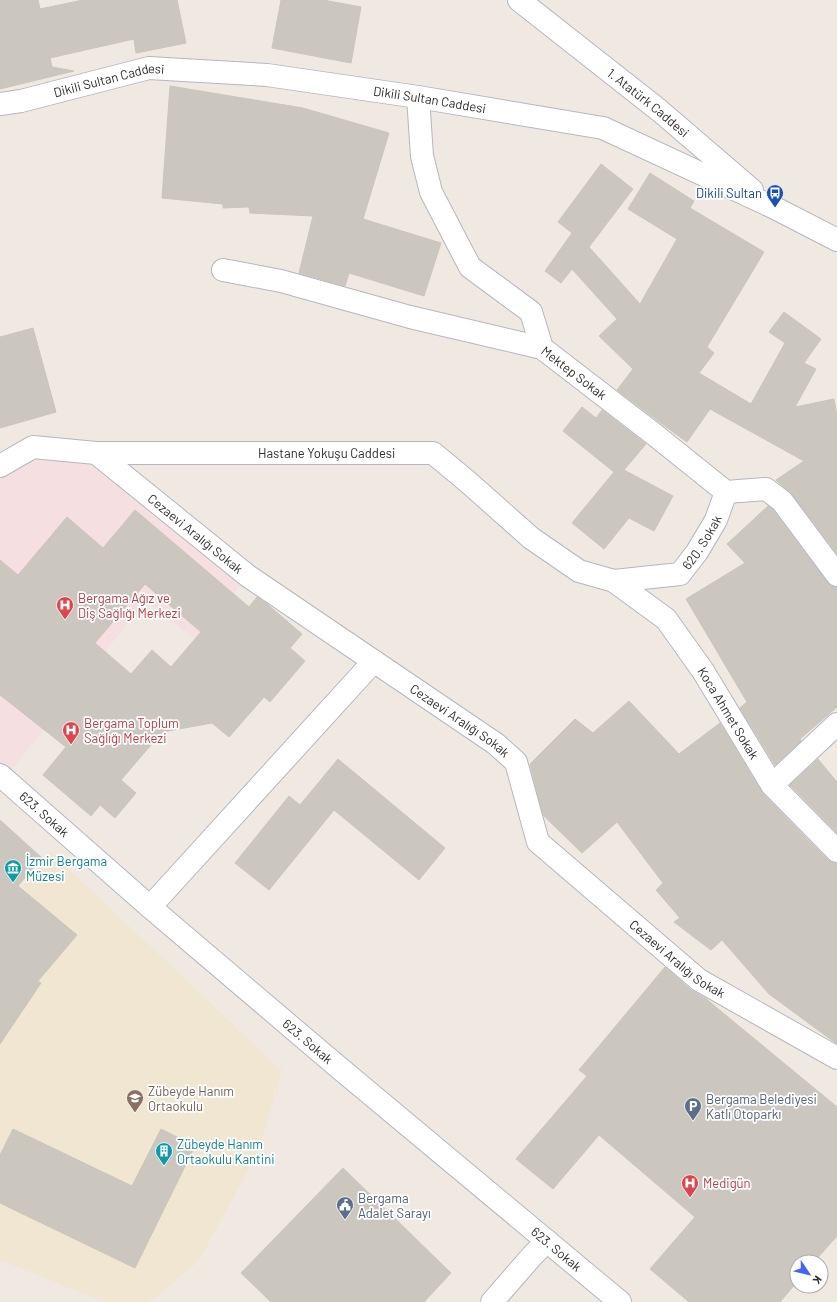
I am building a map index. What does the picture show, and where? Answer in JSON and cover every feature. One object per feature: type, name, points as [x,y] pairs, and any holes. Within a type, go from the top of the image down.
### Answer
[{"type":"street","name":"1. Atatürk Caddesi","points":[[519,0],[660,111],[775,208]]},
{"type":"street","name":"Dikili Sultan Caddesi","points":[[0,104],[21,101],[149,68],[267,75],[418,97],[603,128],[775,208],[837,240]]},
{"type":"street","points":[[418,97],[422,156],[431,192],[470,267],[530,312],[542,348]]},
{"type":"street","name":"Mektep Sokak","points":[[223,270],[281,281],[410,317],[542,348],[726,492]]},
{"type":"street","name":"Hastane Yokuşu Caddesi","points":[[0,466],[33,447],[96,453],[433,453],[531,538],[579,571],[614,581]]},
{"type":"street","name":"Cezaevi Aralığı Sokak","points":[[96,453],[248,576],[496,744],[516,762],[538,842],[698,980],[837,1058]]},
{"type":"street","points":[[726,492],[766,489],[782,501],[837,575]]},
{"type":"street","name":"620. Sokak","points":[[614,581],[680,574],[697,552],[716,520],[726,492]]},
{"type":"street","name":"Koca Ahmet Sokak","points":[[614,581],[666,619],[703,671],[772,786],[837,851]]},
{"type":"street","points":[[150,907],[374,661]]},
{"type":"street","points":[[772,786],[837,724]]},
{"type":"street","name":"623. Sokak","points":[[0,775],[150,907],[337,1066],[620,1302]]},
{"type":"street","points":[[492,1302],[547,1241]]},
{"type":"shaded area","name":"Bergama Ağız ve Diş Sağlığı Merkezi","points":[[33,447],[96,453],[248,576],[196,640],[146,600],[4,779],[0,775],[0,466]]},
{"type":"shaded area","name":"Zübeyde Hanım Ortaokulu","points":[[51,852],[282,1071],[257,1154],[198,1262],[149,1302],[104,1302],[0,1260],[0,914]]},
{"type":"building","points":[[0,0],[38,0],[40,9],[83,0],[177,0],[186,43],[136,53],[134,39],[50,58],[52,67],[74,71],[0,89]]},
{"type":"building","points":[[281,0],[323,0],[361,7],[351,63],[272,48]]},
{"type":"building","points":[[170,86],[303,108],[389,133],[363,219],[441,243],[424,296],[349,273],[345,286],[299,273],[313,216],[250,213],[249,207],[223,208],[223,204],[162,198]]},
{"type":"building","points":[[601,164],[633,189],[589,247],[640,304],[677,239],[628,209],[650,173],[694,201],[690,208],[764,252],[707,347],[714,353],[699,373],[751,404],[785,343],[769,332],[784,312],[821,339],[804,363],[816,369],[795,407],[834,399],[837,416],[837,554],[792,494],[776,480],[804,461],[710,409],[687,442],[617,390],[633,369],[599,336],[617,319],[572,269],[561,283],[545,271],[572,233],[558,222]]},
{"type":"building","points":[[33,328],[56,412],[0,428],[0,337]]},
{"type":"building","points":[[582,407],[596,418],[602,410],[646,444],[624,470],[673,496],[654,531],[629,518],[604,549],[572,523],[614,472],[563,431]]},
{"type":"building","points":[[768,506],[773,510],[827,582],[832,586],[837,587],[837,707],[800,739],[801,741],[775,765],[740,708],[747,702],[686,599],[745,563],[727,544]]},
{"type":"building","points":[[135,510],[249,607],[257,597],[302,634],[290,648],[305,661],[270,702],[264,697],[229,737],[212,723],[162,732],[121,780],[136,793],[115,818],[100,805],[91,816],[43,775],[66,747],[0,695],[0,560],[18,575],[67,517],[103,548]],"holes":[[[145,584],[201,632],[171,667],[152,650],[131,674],[95,643]]]},
{"type":"building","points":[[629,701],[679,754],[720,723],[763,794],[828,860],[833,863],[837,863],[837,1044],[769,994],[722,940],[711,950],[674,922],[680,918],[656,890],[663,883],[617,822],[582,853],[543,815],[530,764],[575,719],[593,733]]},
{"type":"building","points":[[338,759],[445,848],[419,880],[334,810],[269,890],[235,863],[289,796],[300,805]]},
{"type":"building","points":[[818,759],[837,782],[837,833],[790,785]]},
{"type":"building","points":[[0,820],[42,858],[18,886],[77,935],[38,981],[41,983],[0,1044]]},
{"type":"building","name":"Bergama Belediyesi Katlı Otoparkı","points":[[665,967],[691,990],[705,998],[837,1107],[837,1236],[821,1254],[789,1254],[789,1291],[780,1302],[689,1302],[650,1269],[695,1217],[599,1135],[553,1189],[516,1159],[587,1076],[579,1070]]},
{"type":"building","points":[[13,1129],[132,1186],[161,1129],[195,1146],[135,1268],[0,1203],[0,1155]]},
{"type":"building","name":"Bergama Adalet Sarayı","points":[[343,1168],[451,1273],[424,1302],[271,1302],[241,1273]]},
{"type":"place","name":"Dikili Sultan","points":[[775,208]]},
{"type":"place","name":"Bergama Ağız ve Diş Sağlığı Merkezi","points":[[65,620]]},
{"type":"place","name":"Bergama Toplum Sağlığı Merkezi","points":[[71,745]]},
{"type":"place","name":"İzmir Bergama Müzesi","points":[[13,883]]},
{"type":"place","name":"Zübeyde Hanım Ortaokulu","points":[[135,1113]]},
{"type":"place","name":"Bergama Belediyesi Katlı Otoparkı","points":[[693,1121]]},
{"type":"place","name":"Zübeyde Hanım Ortaokulu Kantini","points":[[164,1166]]},
{"type":"place","name":"Medigün","points":[[690,1198]]},
{"type":"place","name":"Bergama Adalet Sarayı","points":[[345,1220]]}]
